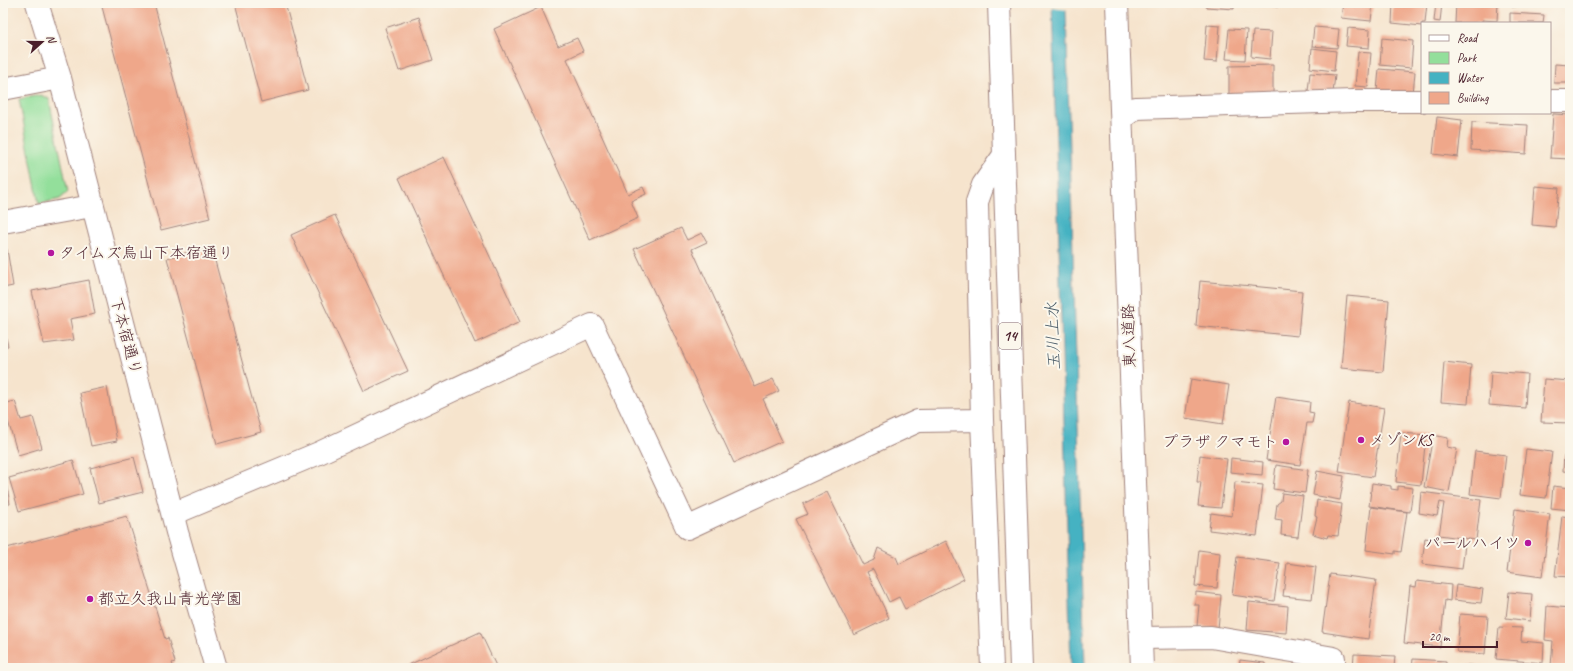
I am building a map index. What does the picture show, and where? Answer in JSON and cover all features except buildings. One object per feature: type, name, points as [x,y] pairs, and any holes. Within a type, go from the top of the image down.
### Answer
[{"type":"street","name":"下本宿通り","points":[[37,3],[60,78],[173,514],[216,668]]},
{"type":"street","name":"14","points":[[999,3],[1021,668]]},
{"type":"street","name":"東八道路","points":[[1117,3],[1142,668]]},
{"type":"street","points":[[3,89],[60,78]]},
{"type":"street","points":[[1122,118],[1136,108],[1421,101]]},
{"type":"street","points":[[1551,101],[1570,101]]},
{"type":"street","points":[[992,668],[982,420],[977,202],[983,185],[1004,155]]},
{"type":"street","points":[[3,222],[92,206]]},
{"type":"street","points":[[173,514],[319,453],[592,325],[687,528],[918,421],[982,420]]},
{"type":"street","points":[[1141,638],[1211,637],[1334,658],[1334,668]]},
{"type":"green space","points":[[41,95],[49,99],[68,192],[60,199],[39,204],[19,99]]},
{"type":"water","points":[[1052,3],[1065,3],[1066,12],[1085,668],[1071,668]]},
{"type":"pier","points":[[1050,3],[1067,3],[1068,10],[1051,8]]},
{"type":"place","name":"タイムズ烏山下本宿通り","points":[[51,253]]},
{"type":"place","name":"メゾンKS","points":[[1361,440]]},
{"type":"place","name":"プラザ クマモト","points":[[1286,442]]},
{"type":"place","name":"パールハイツ","points":[[1528,543]]},
{"type":"place","name":"都立久我山青光学園","points":[[90,599]]},
{"type":"water label","name":"玉川上水","points":[[1053,336]]}]
